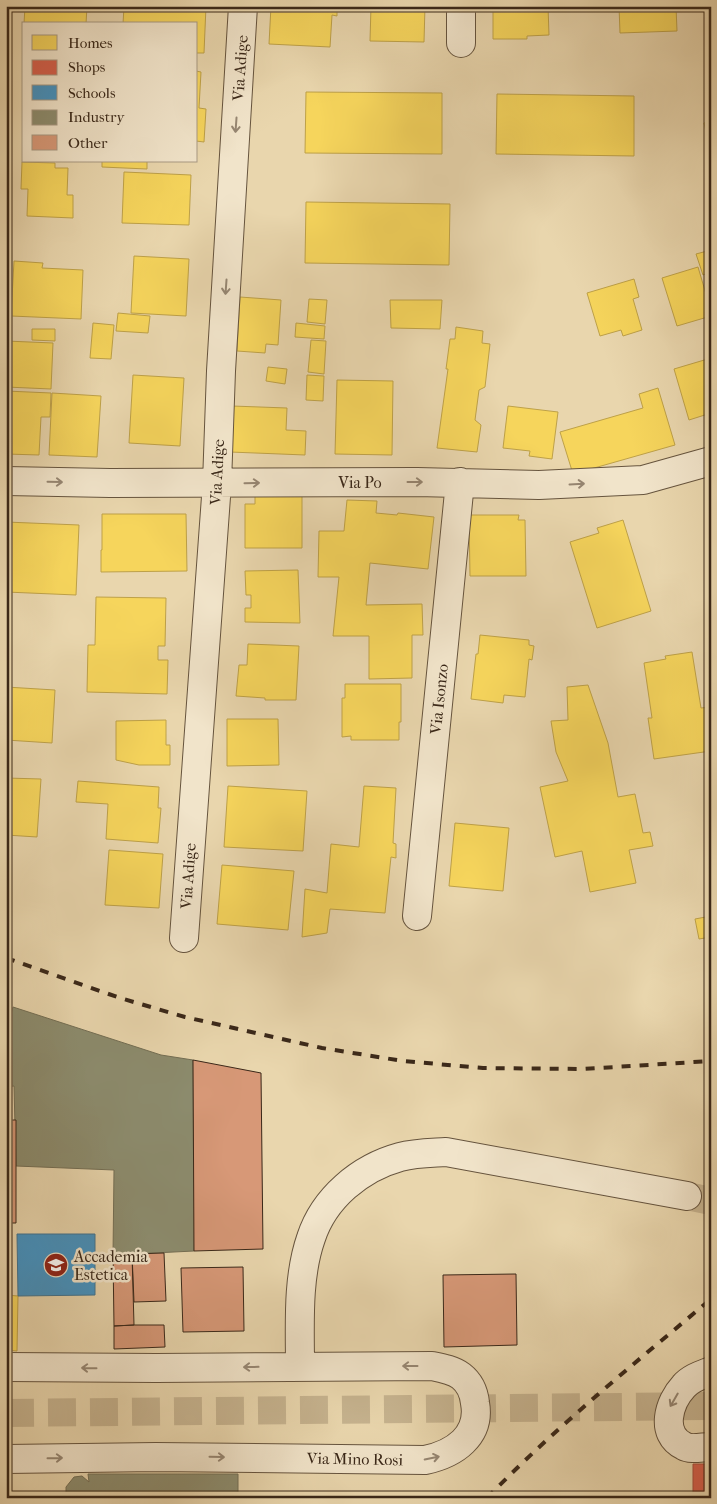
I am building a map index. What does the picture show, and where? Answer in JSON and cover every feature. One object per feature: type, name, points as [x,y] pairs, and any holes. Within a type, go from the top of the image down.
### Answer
[{"type":"street","name":"Via Adige","points":[[184,938],[217,483],[221,371],[243,6]]},
{"type":"street","points":[[461,6],[461,43]]},
{"type":"street","name":"Via Po","points":[[6,480],[110,483],[460,482],[539,485],[643,480],[711,460]]},
{"type":"street","name":"Via Isonzo","points":[[417,916],[460,482]]},
{"type":"street","points":[[300,1367],[303,1276],[310,1238],[324,1210],[337,1194],[370,1168],[401,1156],[446,1152],[687,1196]]},
{"type":"street","name":"Via Mino Rosi","points":[[6,1367],[432,1366],[446,1369],[461,1376],[469,1383],[476,1413],[472,1430],[466,1438],[451,1451],[425,1460],[156,1457],[6,1459]]},
{"type":"street","points":[[711,1371],[695,1377],[684,1385],[670,1407],[668,1421],[675,1440],[684,1447],[711,1447]]},
{"type":"building: Homes","points":[[25,6],[87,6],[86,22],[24,22]]},
{"type":"building: Homes","points":[[124,6],[206,6],[204,53],[198,53],[198,22],[123,22]]},
{"type":"building: Homes","points":[[271,6],[337,6],[337,16],[332,15],[330,47],[269,44]]},
{"type":"building: Homes","points":[[371,6],[425,6],[424,42],[370,41]]},
{"type":"building: Homes","points":[[493,6],[548,6],[549,35],[527,36],[527,39],[493,39]]},
{"type":"building: Homes","points":[[619,6],[676,6],[677,31],[620,33]]},
{"type":"building: Homes","points":[[198,71],[201,72],[199,108],[206,109],[204,142],[198,141]]},
{"type":"building: Homes","points":[[306,92],[442,93],[442,154],[305,153]]},
{"type":"building: Homes","points":[[497,94],[634,96],[634,156],[496,154]]},
{"type":"building: Homes","points":[[711,121],[711,154],[704,123]]},
{"type":"building: Homes","points":[[22,162],[55,163],[55,168],[68,168],[67,195],[73,195],[73,218],[27,216],[28,189],[21,189]]},
{"type":"building: Homes","points":[[102,162],[147,162],[147,169],[102,167]]},
{"type":"building: Homes","points":[[124,172],[191,175],[189,225],[122,223]]},
{"type":"building: Homes","points":[[306,202],[450,204],[449,265],[305,263]]},
{"type":"building: Homes","points":[[711,250],[711,272],[703,275],[696,254]]},
{"type":"building: Homes","points":[[134,256],[189,259],[186,316],[131,313]]},
{"type":"building: Homes","points":[[14,261],[43,263],[42,268],[83,270],[81,319],[11,316]]},
{"type":"building: Homes","points":[[698,267],[711,316],[677,326],[662,278]]},
{"type":"building: Homes","points":[[634,279],[639,297],[633,299],[642,330],[623,336],[621,330],[600,336],[587,293]]},
{"type":"building: Homes","points":[[240,297],[281,300],[278,345],[266,344],[265,353],[237,351]]},
{"type":"building: Homes","points":[[309,299],[327,300],[325,324],[307,322]]},
{"type":"building: Homes","points":[[390,300],[442,300],[440,329],[391,328]]},
{"type":"building: Homes","points":[[118,313],[150,316],[148,333],[116,331]]},
{"type":"building: Homes","points":[[93,323],[114,325],[111,359],[90,358]]},
{"type":"building: Homes","points":[[296,323],[325,326],[324,339],[295,337]]},
{"type":"building: Homes","points":[[456,327],[483,331],[482,343],[490,344],[485,387],[479,390],[475,420],[481,425],[477,452],[437,448],[448,369],[446,369],[450,339],[455,339]]},
{"type":"building: Homes","points":[[32,329],[55,329],[55,341],[32,340]]},
{"type":"building: Homes","points":[[311,340],[326,341],[324,374],[308,372]]},
{"type":"building: Homes","points":[[6,341],[53,343],[51,389],[6,387]]},
{"type":"building: Homes","points":[[711,358],[711,413],[689,420],[674,369]]},
{"type":"building: Homes","points":[[268,367],[287,369],[285,384],[266,381]]},
{"type":"building: Homes","points":[[133,375],[184,378],[180,446],[129,443]]},
{"type":"building: Homes","points":[[307,375],[324,376],[323,401],[306,400]]},
{"type":"building: Homes","points":[[337,380],[393,381],[392,455],[335,454]]},
{"type":"building: Homes","points":[[658,388],[675,445],[573,474],[560,432],[643,408],[639,394]]},
{"type":"building: Homes","points":[[6,391],[51,393],[50,417],[41,417],[39,455],[6,454]]},
{"type":"building: Homes","points":[[52,393],[101,396],[97,457],[49,455]]},
{"type":"building: Homes","points":[[232,406],[287,408],[286,430],[306,431],[305,455],[230,452]]},
{"type":"building: Homes","points":[[508,406],[558,412],[552,459],[529,456],[530,451],[503,448]]},
{"type":"building: Homes","points":[[255,496],[302,496],[302,548],[245,548],[245,504],[255,504]]},
{"type":"building: Homes","points":[[347,500],[377,501],[376,513],[397,515],[398,513],[434,517],[428,569],[370,563],[366,605],[422,604],[423,635],[412,635],[412,678],[369,679],[369,636],[333,636],[339,577],[318,577],[319,531],[344,531]]},
{"type":"building: Homes","points":[[102,514],[186,514],[187,571],[101,572]]},
{"type":"building: Homes","points":[[469,515],[519,515],[518,520],[525,520],[526,576],[470,576]]},
{"type":"building: Homes","points":[[623,520],[651,611],[597,628],[570,542],[599,533],[597,528]]},
{"type":"building: Homes","points":[[6,522],[79,525],[76,595],[6,592]]},
{"type":"building: Homes","points":[[298,570],[300,623],[245,622],[245,608],[251,608],[251,595],[246,595],[245,571]]},
{"type":"building: Homes","points":[[96,597],[166,598],[165,646],[158,646],[158,660],[168,660],[167,694],[87,692],[88,645],[95,645]]},
{"type":"building: Homes","points":[[480,635],[529,640],[529,645],[534,646],[532,660],[529,659],[525,697],[504,695],[503,703],[471,699]]},
{"type":"building: Homes","points":[[248,644],[299,646],[296,700],[265,700],[265,698],[236,696],[239,665],[247,665]]},
{"type":"building: Homes","points":[[692,652],[701,708],[711,707],[711,751],[654,759],[648,718],[652,718],[644,663],[666,659],[665,656]]},
{"type":"building: Homes","points":[[345,684],[401,684],[399,740],[351,740],[351,736],[342,737],[342,698],[345,698]]},
{"type":"building: Homes","points":[[588,685],[608,743],[618,797],[635,794],[643,833],[650,832],[653,846],[629,850],[636,883],[590,892],[582,851],[555,857],[540,787],[568,781],[556,752],[551,721],[568,720],[567,687]]},
{"type":"building: Homes","points":[[6,687],[55,690],[52,743],[6,740]]},
{"type":"building: Homes","points":[[227,719],[278,719],[279,765],[227,766]]},
{"type":"building: Homes","points":[[166,720],[166,745],[170,745],[170,765],[139,765],[116,760],[116,721]]},
{"type":"building: Homes","points":[[6,778],[41,779],[37,837],[6,835]]},
{"type":"building: Homes","points":[[78,781],[159,787],[158,808],[161,808],[158,843],[106,839],[108,804],[76,802]]},
{"type":"building: Homes","points":[[228,786],[307,791],[303,851],[224,847]]},
{"type":"building: Homes","points":[[364,786],[396,788],[393,843],[396,844],[396,858],[391,857],[385,913],[330,909],[327,933],[302,937],[305,889],[327,893],[331,844],[359,847]]},
{"type":"building: Homes","points":[[455,823],[509,828],[503,891],[449,886]]},
{"type":"building: Homes","points":[[109,850],[163,854],[159,908],[105,905]]},
{"type":"building: Homes","points":[[222,865],[294,871],[288,930],[217,924]]},
{"type":"building: Homes","points":[[711,916],[711,937],[699,939],[695,919]]},
{"type":"building: Homes","points":[[6,1295],[18,1296],[17,1351],[6,1350]]},
{"type":"building: Shops","points":[[693,1464],[711,1464],[711,1498],[693,1498]]},
{"type":"building: Schools","name":"Accademia Estetica","points":[[17,1234],[95,1234],[95,1295],[18,1296]]},
{"type":"building: Industry","points":[[13,1007],[161,1055],[193,1060],[194,1251],[113,1255],[114,1170],[16,1166],[14,1086],[6,1087],[6,1032]]},
{"type":"building: Industry","points":[[88,1474],[238,1474],[238,1498],[66,1498],[66,1487],[74,1477],[82,1476],[89,1482]]},
{"type":"building: Other","points":[[193,1060],[261,1073],[263,1249],[194,1251]]},
{"type":"building: Other","points":[[6,1120],[16,1120],[16,1223],[6,1223]]},
{"type":"building: Other","points":[[164,1253],[166,1301],[134,1302],[132,1254]]},
{"type":"building: Other","points":[[132,1254],[134,1325],[114,1326],[113,1255]]},
{"type":"building: Other","points":[[243,1267],[244,1331],[183,1332],[181,1268]]},
{"type":"building: Other","points":[[516,1274],[517,1345],[444,1347],[443,1275]]},
{"type":"building: Other","points":[[164,1325],[165,1347],[114,1349],[114,1326]]},
{"type":"tunnel","points":[[687,1196],[711,1201]]},
{"type":"tunnel","points":[[6,1413],[711,1406]]},
{"type":"railway","points":[[6,958],[120,998],[185,1017],[322,1048],[403,1061],[483,1068],[583,1069],[711,1061]]},
{"type":"railway","points":[[487,1498],[569,1420],[711,1299]]},
{"type":"place","name":"Accademia Estetica","points":[[56,1265]]}]
